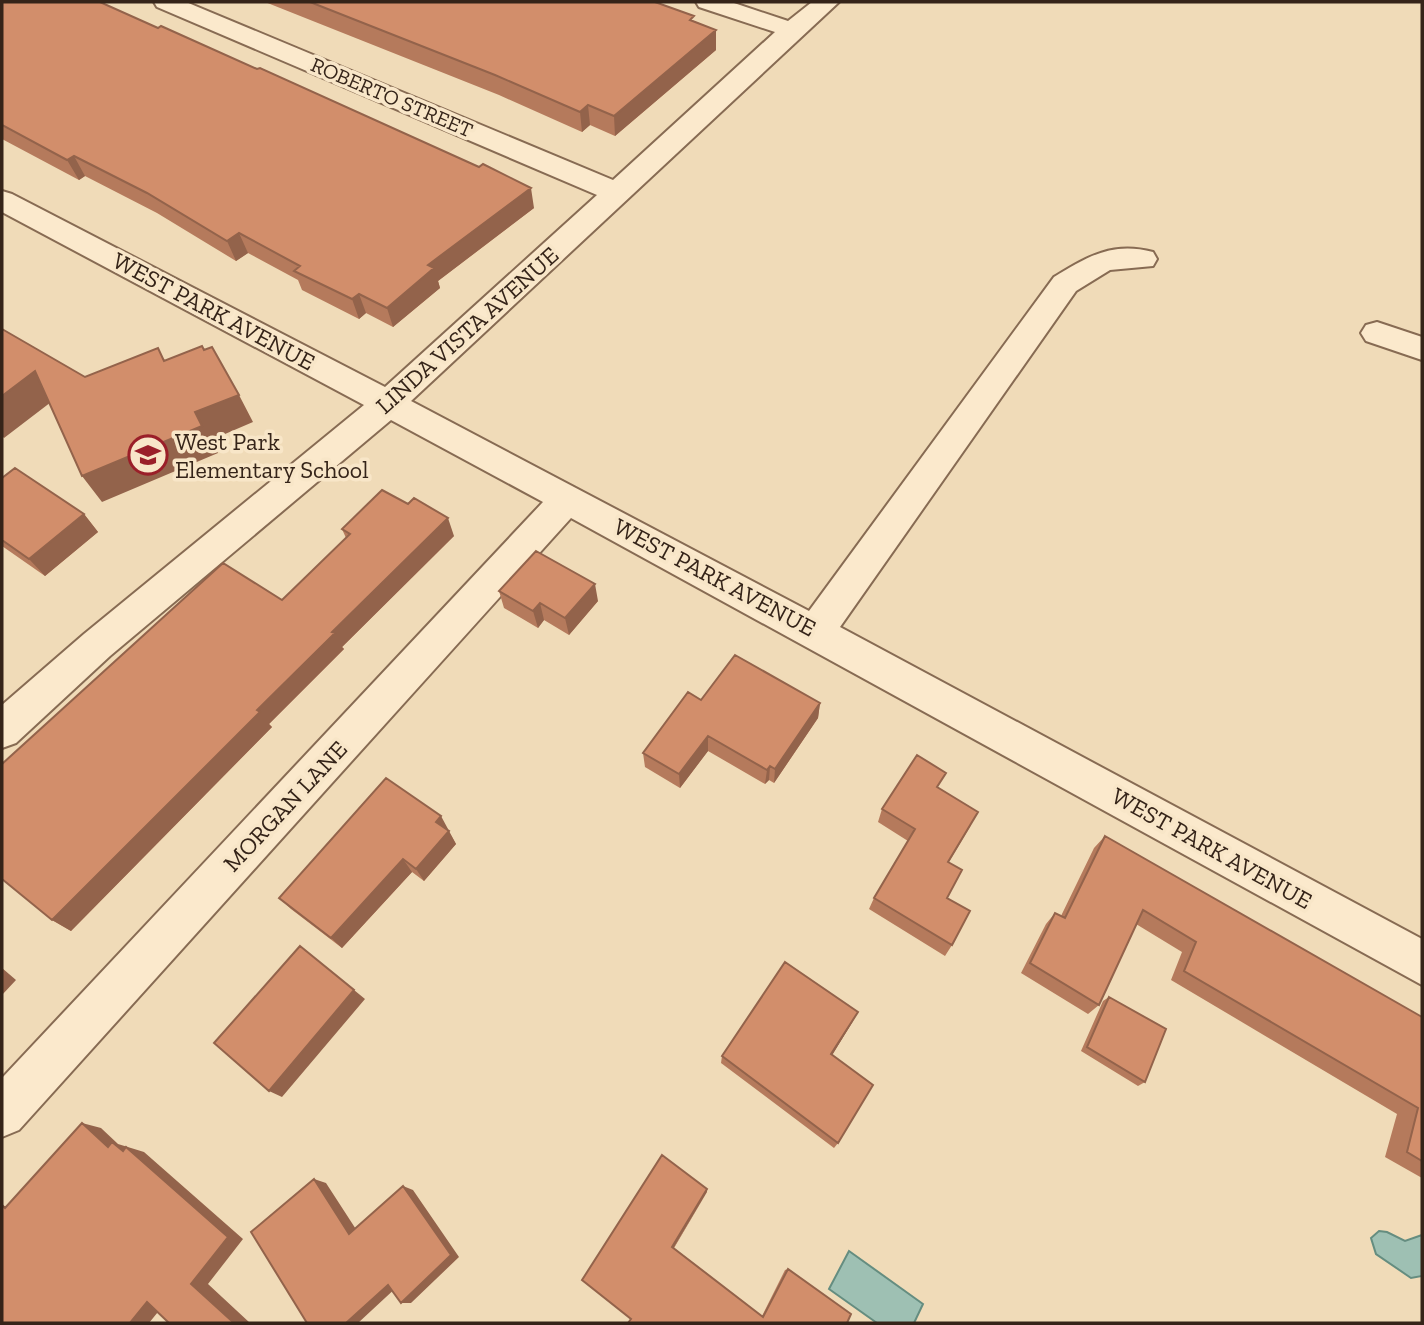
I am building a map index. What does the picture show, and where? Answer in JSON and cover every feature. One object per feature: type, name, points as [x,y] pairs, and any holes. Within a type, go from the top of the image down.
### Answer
[{"type":"street","name":"ROBERTO STREET","points":[[166,2],[618,193]]},
{"type":"street","points":[[708,2],[792,30]]},
{"type":"street","name":"LINDA VISTA AVENUE","points":[[2,730],[97,645],[390,402],[792,30],[827,2]]},
{"type":"street","name":"WEST PARK AVENUE","points":[[2,200],[569,498],[1422,963]]},
{"type":"street","points":[[816,631],[1065,284],[1104,260],[1142,259]]},
{"type":"street","points":[[1377,333],[1422,349]]},
{"type":"street","name":"MORGAN LANE","points":[[2,1113],[569,498]]},
{"type":"shaded area","points":[[1379,1231],[1405,1241],[1422,1235],[1422,1276],[1411,1278],[1376,1254],[1371,1238]]},
{"type":"shaded area","points":[[849,1251],[923,1304],[914,1323],[877,1323],[829,1289]]},
{"type":"building","points":[[2,2],[100,2],[260,68],[479,167],[483,164],[531,188],[428,265],[434,268],[387,308],[359,294],[352,299],[294,271],[300,266],[239,233],[227,241],[147,193],[74,156],[67,160],[2,125]]},
{"type":"building","points":[[310,2],[655,2],[694,16],[690,20],[716,30],[614,116],[588,105],[580,112],[495,75]]},
{"type":"building","points":[[2,329],[85,377],[158,348],[164,361],[202,346],[204,350],[212,347],[239,395],[195,412],[202,426],[82,476],[35,371],[2,396]]},
{"type":"building","points":[[15,468],[84,514],[29,559],[2,540],[2,478]]},
{"type":"building","points":[[382,490],[408,504],[414,498],[448,518],[332,632],[335,633],[257,710],[260,712],[52,920],[2,879],[2,764],[223,563],[282,600],[350,534],[342,529]]},
{"type":"building","points":[[536,551],[595,584],[565,618],[540,603],[533,611],[499,591]]},
{"type":"building","points":[[735,655],[820,703],[775,769],[770,766],[767,770],[708,736],[679,774],[643,753],[688,692],[701,700]]},
{"type":"building","points":[[917,755],[946,773],[937,787],[978,812],[948,862],[962,870],[947,898],[970,911],[952,945],[874,898],[915,829],[882,809]]},
{"type":"building","points":[[386,778],[441,816],[436,822],[449,831],[416,869],[403,859],[331,938],[279,898]]},
{"type":"building","points":[[1105,836],[1422,1017],[1422,1161],[1407,1152],[1418,1108],[1184,971],[1196,942],[1143,910],[1099,1005],[1030,963],[1055,913],[1065,918]]},
{"type":"building","points":[[300,946],[354,990],[269,1091],[214,1043]]},
{"type":"building","points":[[785,962],[858,1012],[831,1054],[873,1085],[838,1143],[722,1056]]},
{"type":"building","points":[[1109,997],[1166,1029],[1145,1082],[1087,1047]]},
{"type":"building","points":[[82,1123],[108,1147],[112,1142],[123,1151],[126,1147],[228,1237],[191,1284],[234,1323],[169,1323],[147,1302],[130,1323],[2,1323],[2,1205],[5,1208]]},
{"type":"building","points":[[662,1155],[707,1189],[672,1247],[763,1317],[788,1269],[851,1314],[847,1323],[628,1323],[631,1319],[582,1280]]},
{"type":"building","points":[[314,1179],[349,1234],[403,1186],[451,1255],[401,1303],[388,1285],[346,1323],[307,1323],[251,1232]]},
{"type":"place","name":"West Park Elementary School","points":[[148,455]]}]
